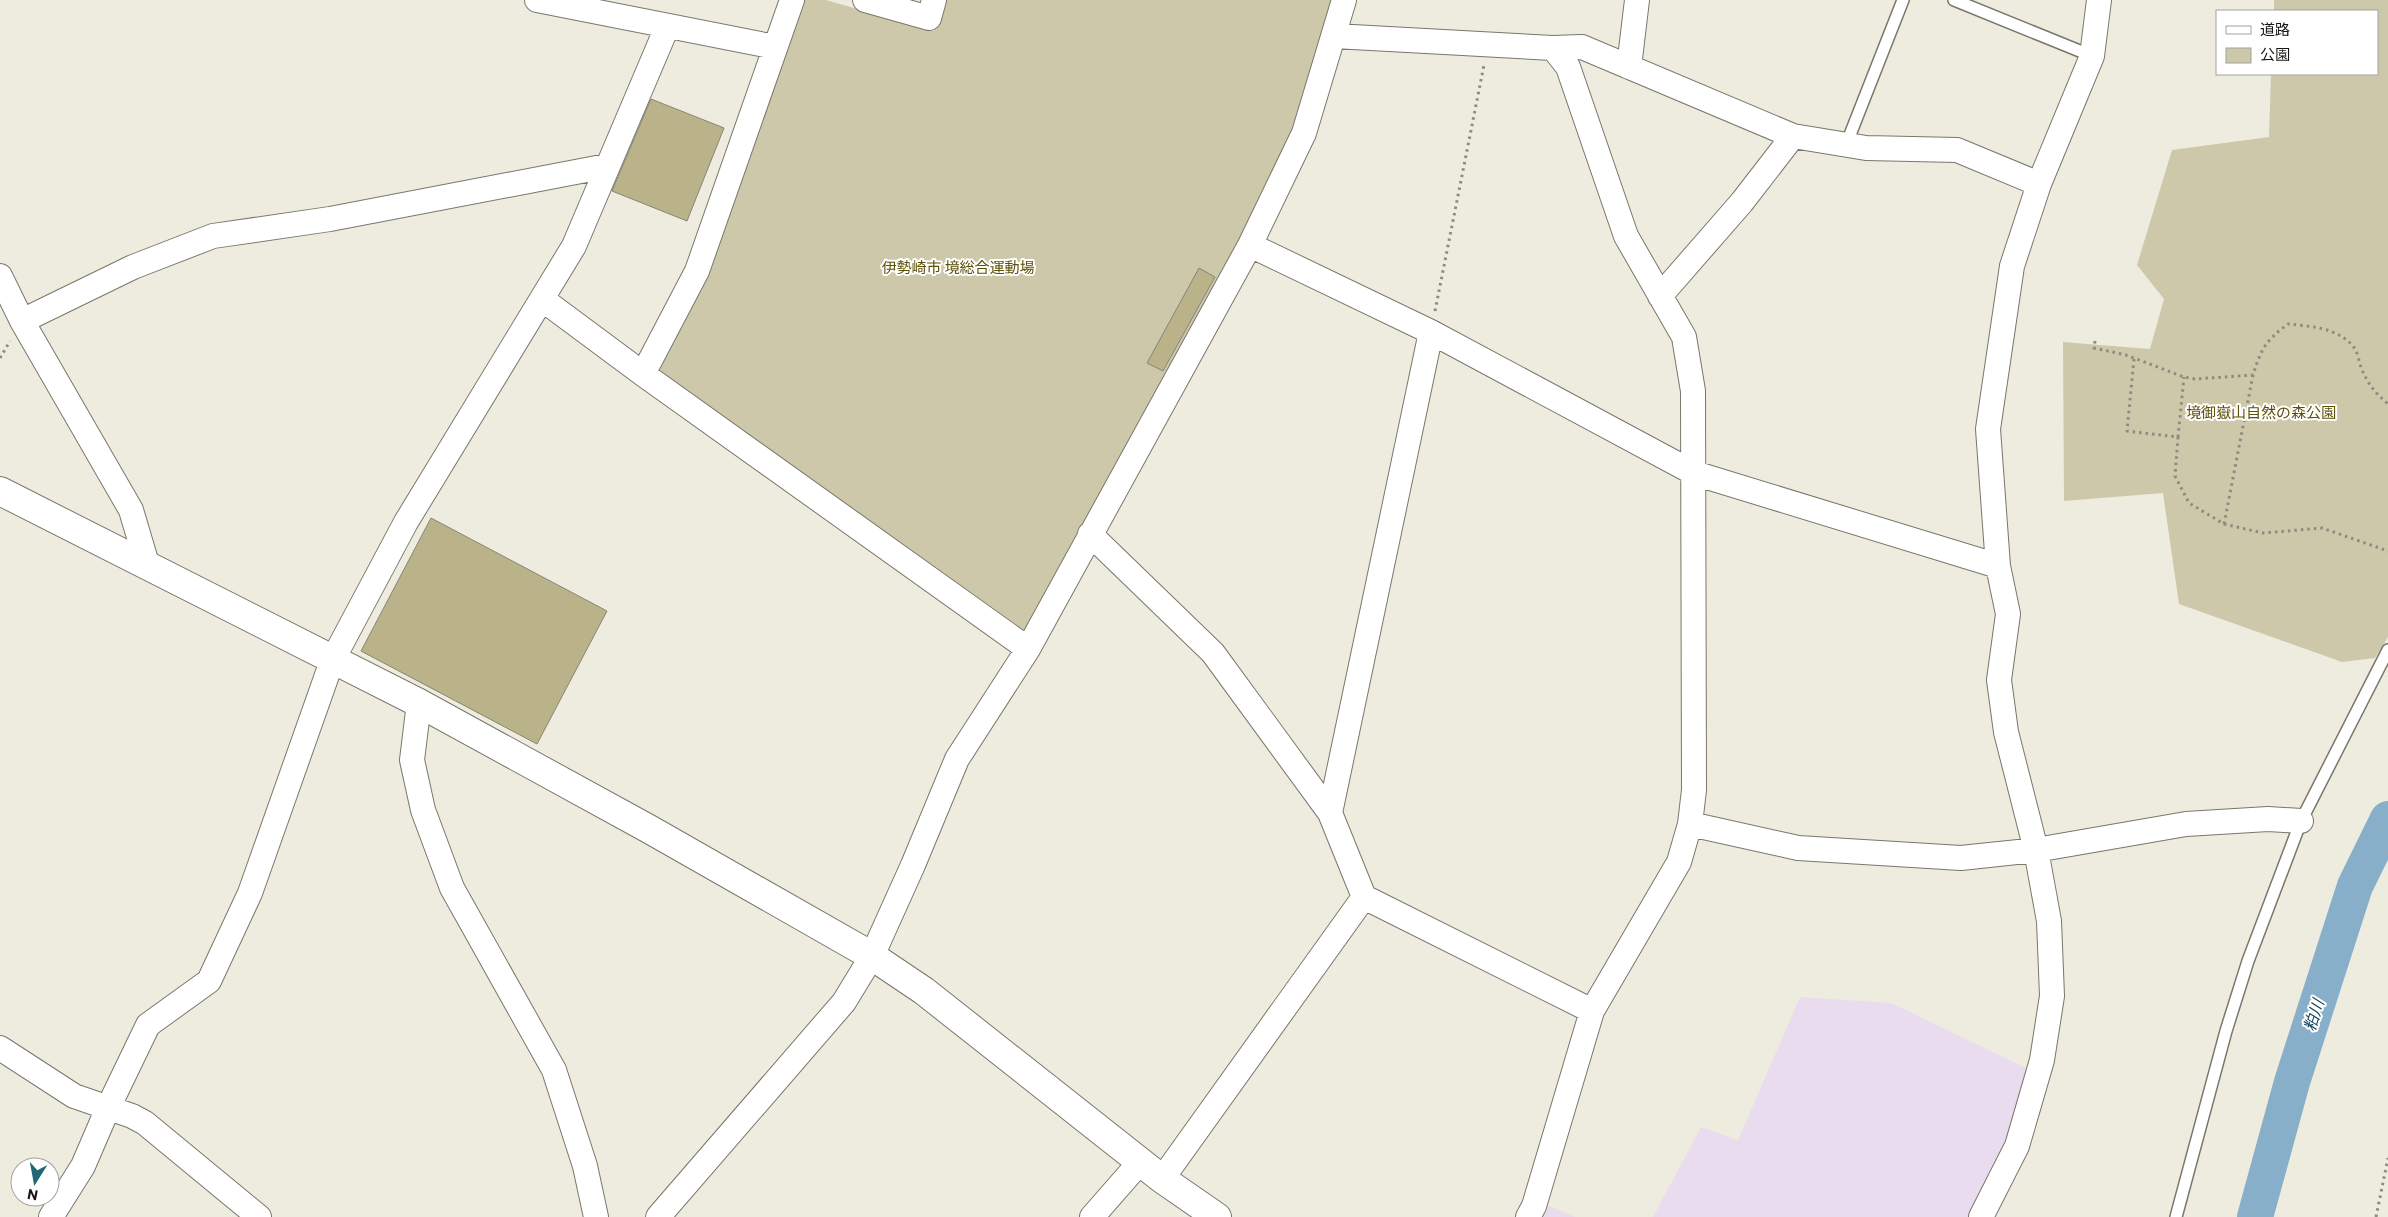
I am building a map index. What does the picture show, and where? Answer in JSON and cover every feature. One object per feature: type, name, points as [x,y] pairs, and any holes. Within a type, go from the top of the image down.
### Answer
[{"type":"street","points":[[537,0],[775,47]]},
{"type":"street","points":[[643,374],[697,271],[792,0]]},
{"type":"street","points":[[865,0],[929,18],[934,0]]},
{"type":"street","points":[[658,1217],[844,1002],[872,956],[913,865],[957,758],[1028,649],[1250,245],[1304,133],[1344,0]]},
{"type":"street","points":[[1629,67],[1636,0]]},
{"type":"street","points":[[1981,1217],[2017,1146],[2042,1060],[2052,996],[2049,921],[2036,850],[2006,732],[1999,680],[2008,614],[1998,566],[1988,429],[2012,266],[2039,184],[2092,56],[2099,0]]},
{"type":"street","points":[[51,1217],[83,1166],[108,1108],[148,1025],[209,981],[250,892],[332,661],[406,522],[574,246],[667,27]]},
{"type":"street","points":[[1334,36],[1553,48],[1582,47],[1793,136],[1866,148],[1957,150],[2039,184]]},
{"type":"street","points":[[1528,1217],[1534,1206],[1592,1011],[1679,862],[1690,824],[1694,790],[1693,391],[1684,337],[1626,236],[1568,67],[1553,48]]},
{"type":"street","points":[[1660,296],[1742,202],[1793,136]]},
{"type":"street","points":[[22,321],[133,267],[212,236],[330,219],[607,166]]},
{"type":"street","points":[[1250,245],[1431,332],[1694,473],[1998,566]]},
{"type":"street","points":[[0,276],[22,321],[131,510],[147,564]]},
{"type":"street","points":[[542,299],[643,374],[1028,649]]},
{"type":"street","points":[[1330,813],[1431,332]]},
{"type":"street","points":[[0,491],[147,564],[332,661],[419,703],[649,828],[872,956],[924,991],[1162,1179],[1217,1217]]},
{"type":"street","points":[[1090,534],[1213,653],[1330,813],[1364,897],[1592,1011]]},
{"type":"street","points":[[419,703],[412,760],[423,810],[452,888],[554,1070],[585,1166],[596,1217]]},
{"type":"street","points":[[1690,824],[1798,848],[1961,858],[2036,850],[2186,824],[2268,819],[2301,822]]},
{"type":"street","points":[[1162,1179],[1364,897]]},
{"type":"street","points":[[0,1048],[74,1096],[132,1116],[159,1133],[259,1217]]},
{"type":"street","points":[[1092,1217],[1141,1161]]},
{"type":"lane","points":[[1846,144],[1903,0]]},
{"type":"lane","points":[[1954,0],[2092,56]]},
{"type":"lane","points":[[2176,1217],[2228,1022],[2248,961],[2301,822],[2388,650]]},
{"type":"path","points":[[1431,332],[1488,45]]},
{"type":"path","points":[[2224,524],[2253,375],[2261,350],[2271,336],[2288,324],[2315,327],[2338,335],[2355,349],[2372,391],[2388,404]]},
{"type":"path","points":[[2095,341],[2094,348],[2134,359],[2184,377],[2195,379],[2253,375]]},
{"type":"path","points":[[2134,359],[2127,431],[2178,437]]},
{"type":"path","points":[[2184,377],[2175,476],[2189,502],[2224,524],[2262,532],[2322,528],[2368,542],[2388,551]]},
{"type":"path","points":[[2376,1217],[2388,1158]]},
{"type":"shaded area","points":[[1800,997],[1891,1003],[2028,1069],[2012,1141],[1970,1217],[1653,1217],[1701,1127],[1738,1140]]},
{"type":"shaded area","points":[[1543,1203],[1575,1217],[1538,1217]]},
{"type":"green space","name":"伊勢崎市 境総合運動場","points":[[803,0],[826,0],[934,31],[944,0],[1334,0],[1282,163],[1031,626],[1023,630],[662,377],[659,363]]},
{"type":"green space","name":"境御嶽山自然の森公園","points":[[2274,0],[2388,0],[2388,637],[2375,658],[2342,662],[2179,604],[2163,493],[2064,501],[2063,342],[2150,349],[2164,299],[2137,265],[2172,150],[2269,137],[2271,75],[2378,75],[2378,10],[2274,10]]},
{"type":"building","points":[[651,99],[724,128],[687,221],[612,191]]},
{"type":"building","points":[[1199,268],[1215,277],[1163,371],[1147,363]]},
{"type":"building","points":[[431,518],[607,611],[537,744],[361,651]]},
{"type":"waterway","name":"粕川","points":[[2255,1217],[2292,1082],[2355,886],[2388,819]]}]
